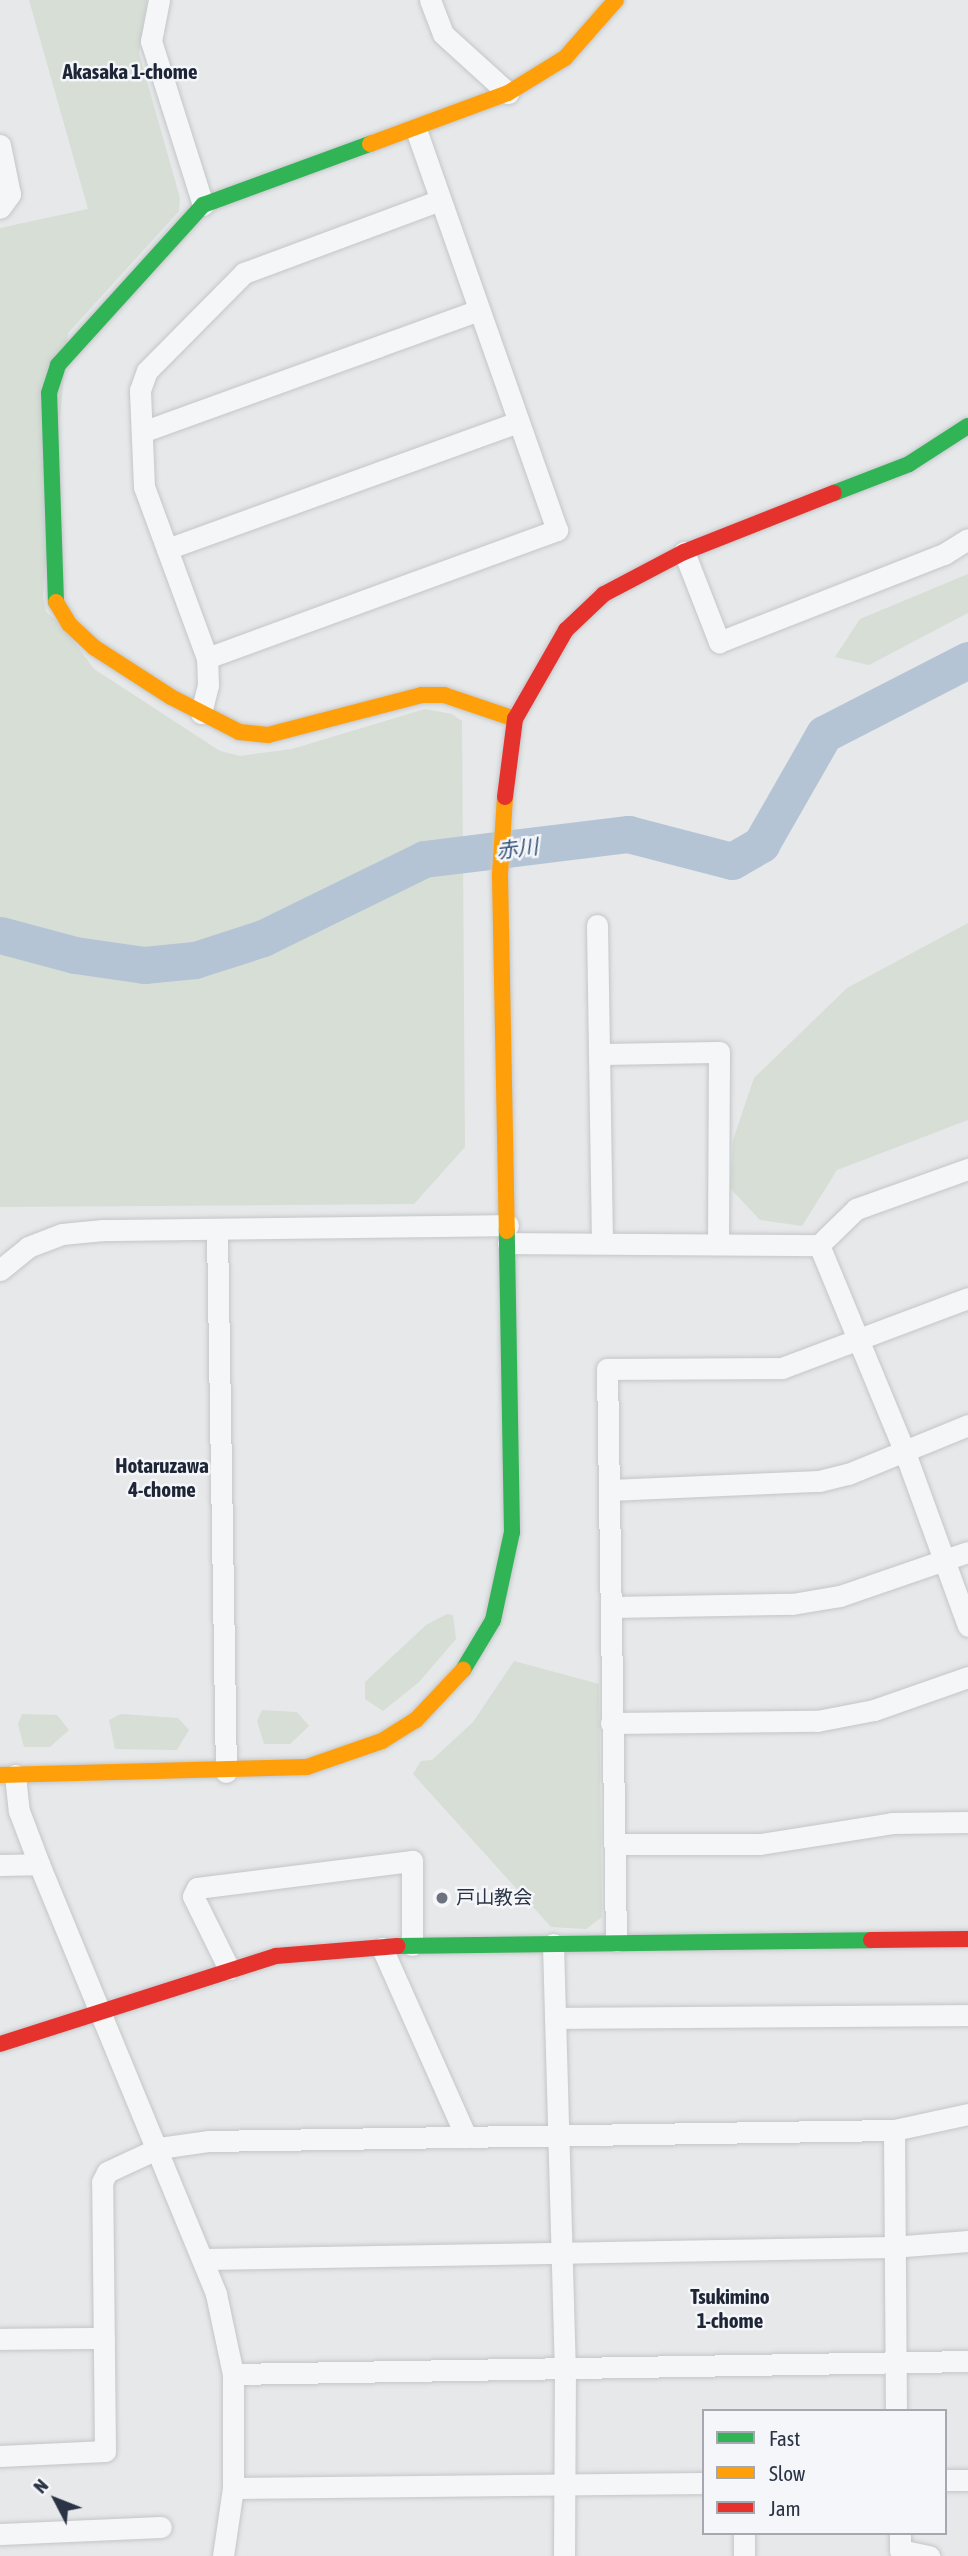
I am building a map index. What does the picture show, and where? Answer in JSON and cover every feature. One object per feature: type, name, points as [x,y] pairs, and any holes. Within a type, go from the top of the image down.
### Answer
[{"type":"street","points":[[159,0],[151,41],[203,205]]},
{"type":"street","points":[[430,0],[443,34],[508,93]]},
{"type":"street","points":[[515,719],[433,695],[268,735],[239,732],[201,713],[95,648],[69,624],[55,599],[48,393],[58,365],[203,205],[416,130],[508,93],[565,58],[616,0]]},
{"type":"street","points":[[207,658],[557,530],[416,130]]},
{"type":"street","points":[[0,145],[10,194],[0,208]]},
{"type":"street","points":[[201,713],[208,685],[207,658],[144,486],[140,390],[147,371],[244,273],[440,200]]},
{"type":"street","points":[[142,432],[479,310]]},
{"type":"street","points":[[167,549],[518,422]]},
{"type":"street","points":[[223,2556],[233,2488],[233,2374],[205,2259],[39,1864],[8,1775],[226,1772],[307,1767],[382,1741],[416,1720],[446,1692],[493,1620],[512,1532],[500,876],[501,823],[515,719],[539,671],[566,630],[604,594],[684,552],[909,464],[968,426]]},
{"type":"street","points":[[684,552],[719,642],[944,554],[968,539]]},
{"type":"street","points":[[597,925],[602,1242]]},
{"type":"street","points":[[599,1054],[719,1052],[718,1241]]},
{"type":"street","points":[[0,1270],[28,1247],[62,1234],[217,1231],[508,1234],[602,1242],[718,1241],[820,1245],[856,1209],[968,1169]]},
{"type":"street","points":[[217,1231],[226,1772]]},
{"type":"street","points":[[820,1245],[904,1450],[968,1626]]},
{"type":"street","points":[[616,1941],[607,1369],[782,1368],[968,1298]]},
{"type":"street","points":[[610,1490],[819,1481],[968,1425]]},
{"type":"street","points":[[612,1607],[792,1604],[840,1596],[968,1552]]},
{"type":"street","points":[[611,1723],[817,1721],[874,1710],[968,1677]]},
{"type":"street","points":[[614,1844],[761,1844],[892,1824],[968,1822]]},
{"type":"street","points":[[229,1969],[193,1896],[197,1888],[412,1861],[412,1945]]},
{"type":"street","points":[[0,1865],[39,1864]]},
{"type":"street","points":[[0,2044],[276,1956],[412,1945],[968,1939]]},
{"type":"street","points":[[553,1944],[565,2369],[564,2556]]},
{"type":"street","points":[[382,1948],[466,2137]]},
{"type":"street","points":[[555,2018],[968,2015]]},
{"type":"street","points":[[0,2455],[105,2451],[102,2182],[107,2172],[159,2148],[208,2141],[466,2137],[559,2139],[894,2130],[968,2114]]},
{"type":"street","points":[[894,2130],[892,2247],[896,2409]]},
{"type":"street","points":[[205,2259],[892,2247],[968,2241]]},
{"type":"street","points":[[0,2339],[104,2338]]},
{"type":"street","points":[[233,2374],[968,2361]]},
{"type":"street","points":[[947,2480],[968,2480]]},
{"type":"street","points":[[233,2488],[702,2483]]},
{"type":"street","points":[[0,2534],[161,2528]]},
{"type":"street","points":[[744,2535],[744,2556]]},
{"type":"street","points":[[900,2535],[900,2550],[929,2556]]},
{"type":"shaded area","points":[[29,0],[147,0],[139,53],[180,198],[179,211],[68,333],[43,596],[46,612],[61,624],[94,669],[220,751],[240,756],[292,749],[425,709],[452,714],[462,721],[465,1147],[414,1204],[0,1207],[0,228],[88,209]]},
{"type":"shaded area","points":[[968,574],[968,613],[869,665],[835,657],[860,619]]},
{"type":"shaded area","points":[[968,923],[968,1120],[837,1170],[802,1226],[760,1220],[730,1188],[733,1140],[754,1078],[847,988]]},
{"type":"shaded area","points":[[447,1614],[453,1615],[456,1639],[419,1682],[383,1711],[365,1699],[365,1682],[426,1625]]},
{"type":"shaded area","points":[[514,1661],[599,1684],[602,1917],[586,1929],[551,1927],[413,1774],[421,1761],[432,1760],[473,1722]]},
{"type":"shaded area","points":[[262,1710],[297,1712],[309,1726],[290,1744],[264,1744],[257,1721]]},
{"type":"shaded area","points":[[22,1714],[57,1715],[69,1730],[50,1747],[24,1747],[18,1724]]},
{"type":"shaded area","points":[[121,1714],[178,1718],[189,1730],[177,1750],[115,1749],[109,1720]]},
{"type":"waterway","name":"赤川","points":[[0,935],[75,955],[144,965],[195,960],[263,938],[424,859],[628,834],[732,861],[761,844],[824,734],[968,660]]},
{"type":"traffic: fast","points":[[56,602],[49,393],[58,365],[203,205],[370,144]]},
{"type":"traffic: fast","points":[[834,493],[909,464],[968,426]]},
{"type":"traffic: fast","points":[[463,1670],[493,1620],[512,1532],[507,1231]]},
{"type":"traffic: fast","points":[[398,1946],[871,1940]]},
{"type":"traffic: slow","points":[[370,144],[508,93],[565,58],[616,0]]},
{"type":"traffic: slow","points":[[56,602],[69,624],[95,648],[171,697],[239,732],[268,735],[422,695],[444,695],[515,719]]},
{"type":"traffic: slow","points":[[505,797],[500,875],[507,1231]]},
{"type":"traffic: slow","points":[[0,1775],[307,1767],[382,1741],[416,1720],[463,1670]]},
{"type":"traffic: jam","points":[[505,797],[515,719],[566,630],[604,594],[684,552],[834,493]]},
{"type":"traffic: jam","points":[[871,1940],[968,1939]]},
{"type":"traffic: jam","points":[[0,2044],[276,1956],[398,1946]]},
{"type":"place","name":"戸山教会","points":[[442,1898]]},
{"type":"district","name":"Akasaka 1-chome","points":[[130,71]]},
{"type":"district","name":"Hotaruzawa 4-chome","points":[[162,1477]]},
{"type":"district","name":"Tsukimino 1-chome","points":[[730,2308]]}]
